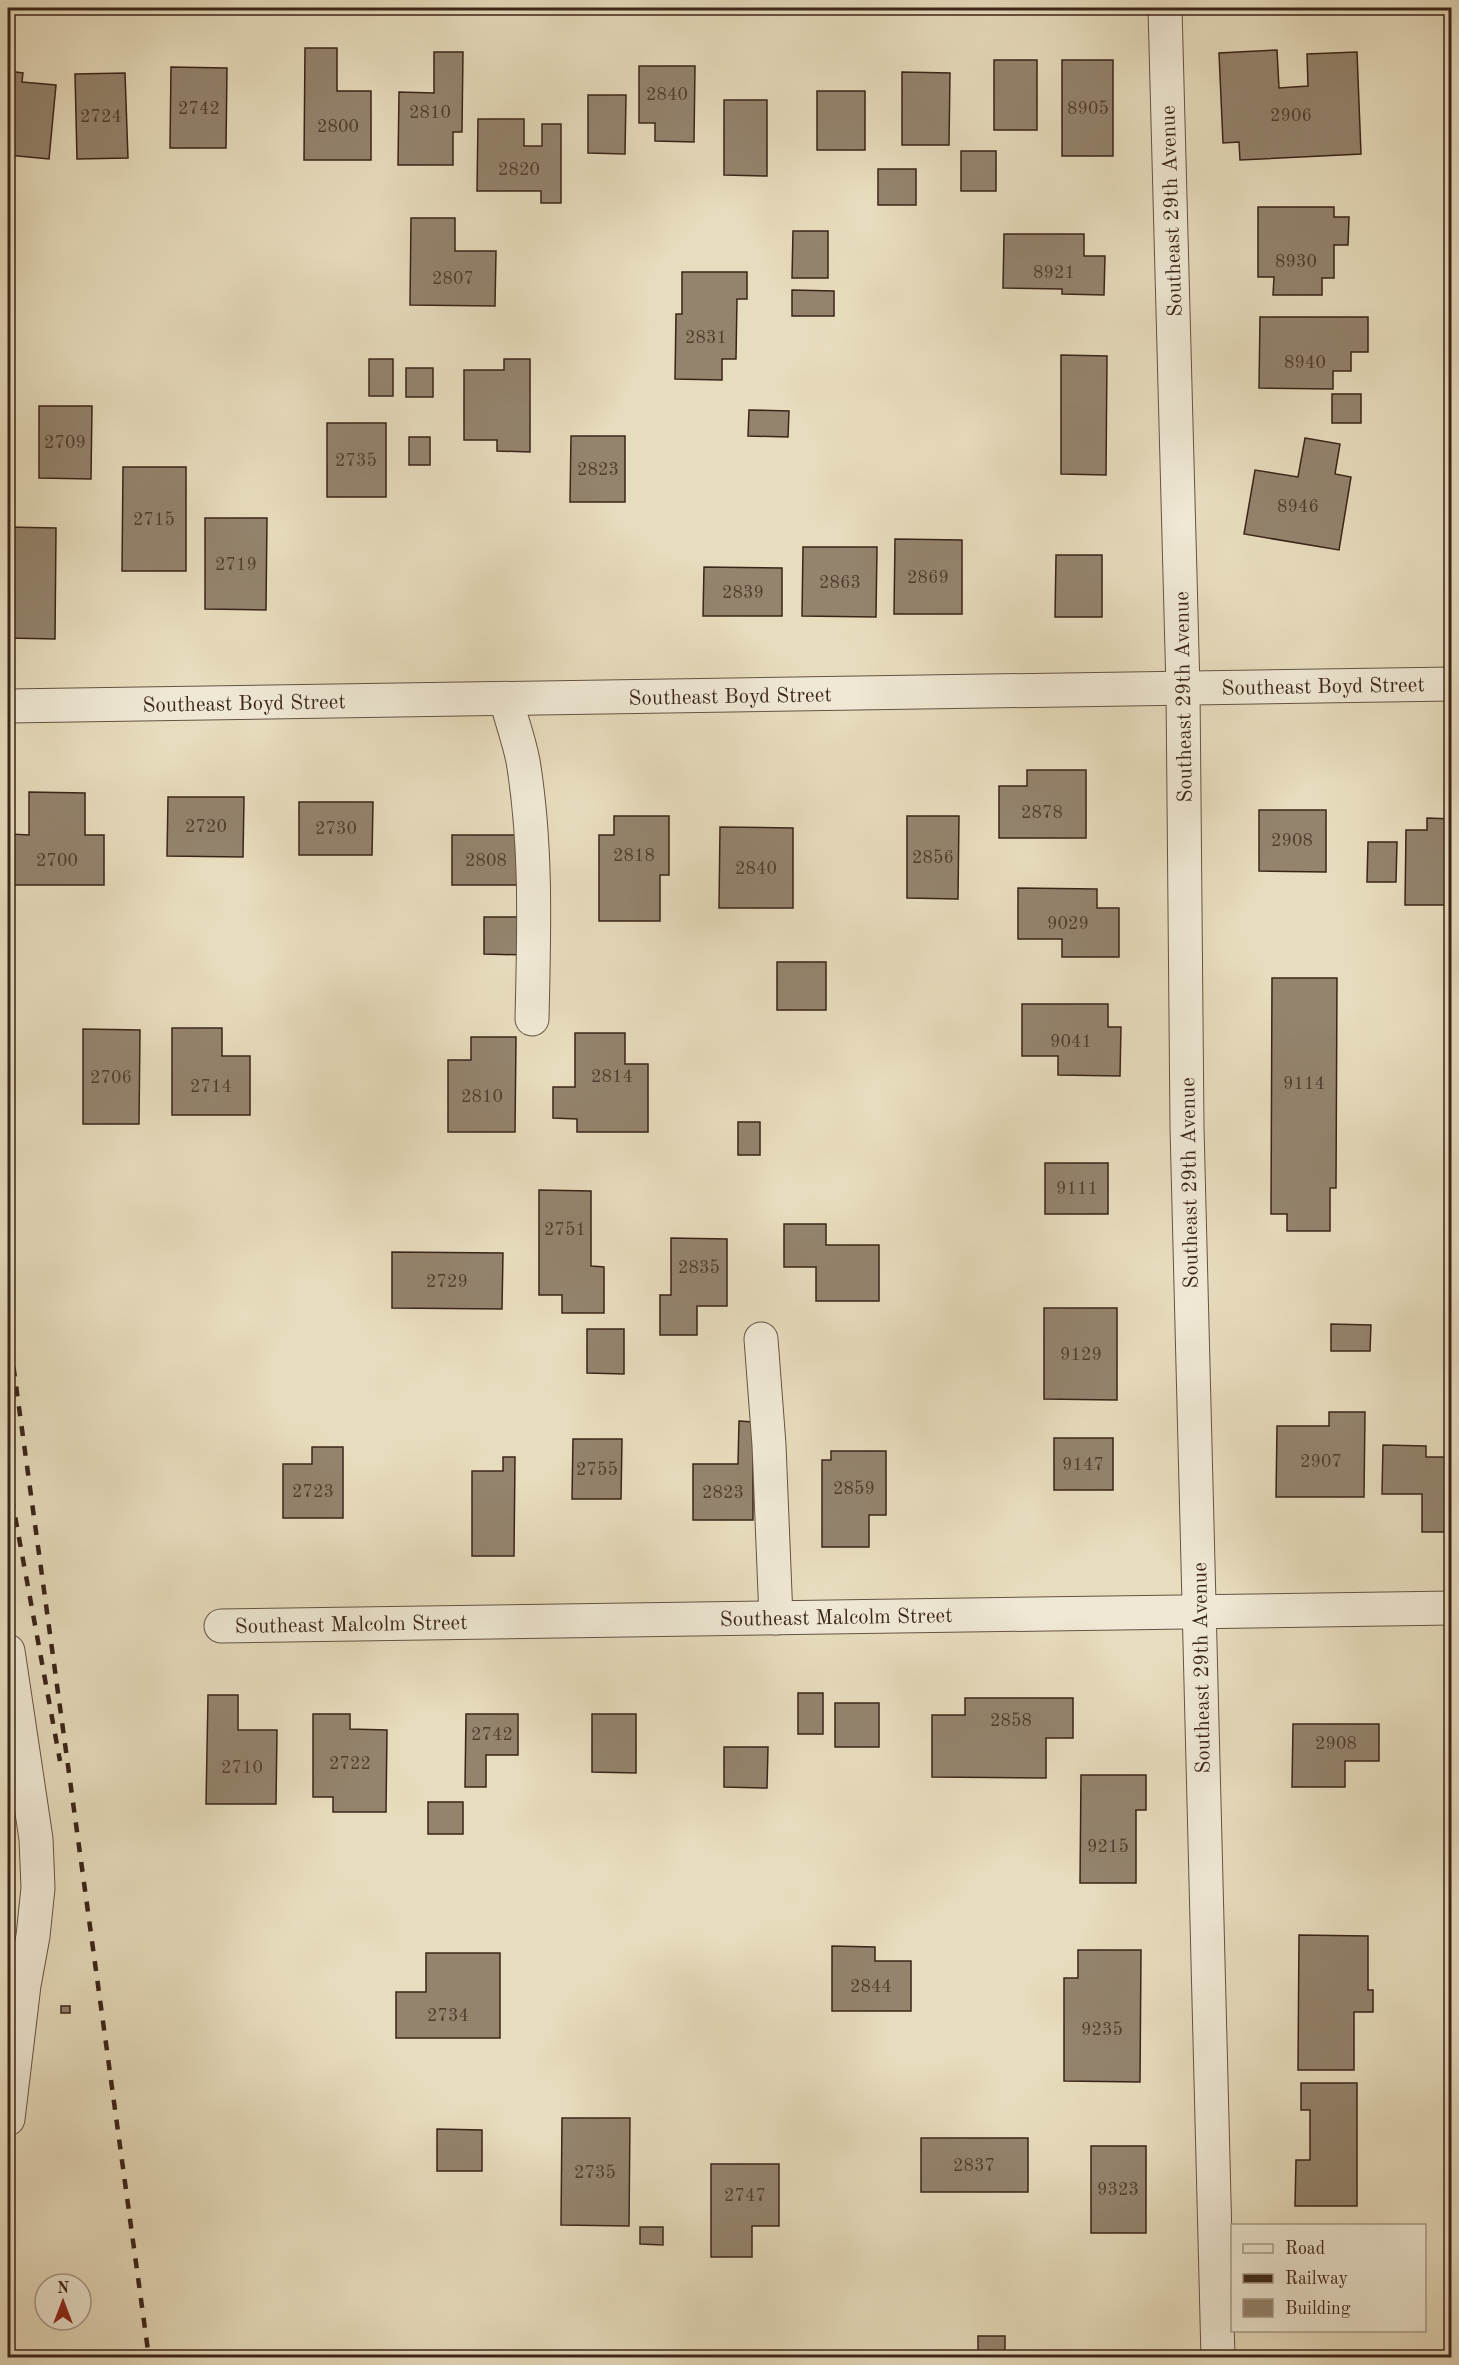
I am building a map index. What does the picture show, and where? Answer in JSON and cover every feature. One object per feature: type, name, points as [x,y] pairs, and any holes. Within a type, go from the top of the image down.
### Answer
[{"type":"street","name":"Southeast 29th Avenue","points":[[1166,8],[1184,689],[1187,1127],[1218,2358]]},
{"type":"street","name":"Southeast Boyd Street","points":[[8,706],[1452,684]]},
{"type":"street","points":[[506,699],[522,760],[531,842],[534,927],[532,1019]]},
{"type":"street","points":[[761,1339],[769,1445],[776,1618]]},
{"type":"street","name":"Southeast Malcolm Street","points":[[221,1626],[1452,1608]]},
{"type":"street","points":[[8,1651],[36,1839],[38,1888],[8,2119]]},
{"type":"building","points":[[305,48],[337,48],[337,91],[371,91],[371,160],[304,160]]},
{"type":"building","points":[[1277,50],[1279,88],[1308,86],[1307,54],[1357,52],[1361,154],[1240,160],[1239,142],[1223,143],[1219,53]]},
{"type":"building","points":[[434,52],[463,52],[462,132],[453,132],[453,165],[398,165],[399,92],[434,93]]},
{"type":"building","points":[[994,60],[1037,60],[1037,130],[994,130]]},
{"type":"building","points":[[1062,60],[1113,60],[1113,156],[1062,156]]},
{"type":"building","points":[[639,66],[695,66],[694,142],[655,141],[655,123],[639,123]]},
{"type":"building","points":[[171,67],[227,68],[226,148],[170,148]]},
{"type":"building","points":[[8,71],[23,73],[22,82],[56,85],[49,159],[8,155]]},
{"type":"building","points":[[902,72],[950,73],[949,145],[902,145]]},
{"type":"building","points":[[125,73],[128,158],[77,159],[75,74]]},
{"type":"building","points":[[1446,73],[1452,73],[1452,124],[1445,124]]},
{"type":"building","points":[[817,91],[865,91],[865,150],[817,150]]},
{"type":"building","points":[[588,95],[626,95],[625,154],[588,153]]},
{"type":"building","points":[[724,100],[767,100],[767,176],[724,175]]},
{"type":"building","points":[[478,119],[524,119],[524,146],[542,146],[542,124],[561,124],[561,203],[541,203],[541,191],[477,191]]},
{"type":"building","points":[[961,151],[996,151],[996,191],[961,191]]},
{"type":"building","points":[[878,169],[916,169],[916,205],[878,205]]},
{"type":"building","points":[[1258,207],[1334,207],[1334,217],[1349,217],[1348,245],[1334,245],[1334,278],[1322,278],[1322,295],[1273,295],[1274,277],[1258,277]]},
{"type":"building","points":[[411,218],[455,218],[455,251],[496,251],[495,306],[410,305]]},
{"type":"building","points":[[793,231],[828,231],[828,278],[792,278]]},
{"type":"building","points":[[1004,234],[1084,234],[1084,256],[1105,256],[1104,295],[1062,294],[1062,289],[1003,288]]},
{"type":"building","points":[[682,272],[747,272],[747,299],[737,299],[736,359],[722,359],[722,380],[675,379],[676,314],[682,314]]},
{"type":"building","points":[[792,290],[834,291],[834,316],[792,316]]},
{"type":"building","points":[[1260,317],[1368,317],[1368,352],[1351,352],[1351,371],[1333,371],[1333,389],[1259,388]]},
{"type":"building","points":[[1061,355],[1107,356],[1106,475],[1061,474]]},
{"type":"building","points":[[369,359],[393,359],[393,396],[369,396]]},
{"type":"building","points":[[504,359],[530,359],[530,452],[497,451],[497,440],[464,440],[464,370],[504,370]]},
{"type":"building","points":[[406,368],[433,368],[433,397],[406,397]]},
{"type":"building","points":[[1332,394],[1361,394],[1361,423],[1332,423]]},
{"type":"building","points":[[39,406],[92,406],[91,479],[39,478]]},
{"type":"building","points":[[749,410],[789,411],[788,437],[748,436]]},
{"type":"building","points":[[327,423],[386,423],[386,497],[327,497]]},
{"type":"building","points":[[571,436],[625,436],[625,502],[570,502]]},
{"type":"building","points":[[409,437],[430,437],[430,465],[409,465]]},
{"type":"building","points":[[1305,438],[1340,444],[1335,474],[1351,477],[1339,550],[1244,534],[1255,470],[1298,477]]},
{"type":"building","points":[[123,467],[186,467],[186,571],[122,571]]},
{"type":"building","points":[[205,518],[267,518],[266,610],[205,609]]},
{"type":"building","points":[[8,527],[56,528],[55,639],[8,638]]},
{"type":"building","points":[[895,539],[962,540],[962,614],[894,614]]},
{"type":"building","points":[[803,547],[877,547],[876,617],[802,616]]},
{"type":"building","points":[[1056,555],[1102,555],[1102,617],[1055,617]]},
{"type":"building","points":[[704,567],[782,568],[782,616],[703,616]]},
{"type":"building","points":[[1027,770],[1086,770],[1086,838],[999,838],[999,786],[1027,786]]},
{"type":"building","points":[[29,792],[85,793],[85,835],[104,835],[104,885],[10,885],[10,834],[29,835]]},
{"type":"building","points":[[168,797],[244,797],[243,857],[167,856]]},
{"type":"building","points":[[299,802],[373,802],[372,855],[299,855]]},
{"type":"building","points":[[1259,810],[1326,810],[1326,872],[1259,871]]},
{"type":"building","points":[[614,816],[669,816],[669,875],[660,875],[660,921],[599,921],[599,835],[614,835]]},
{"type":"building","points":[[907,816],[959,816],[958,899],[907,898]]},
{"type":"building","points":[[1427,818],[1452,819],[1452,905],[1405,905],[1406,830],[1427,830]]},
{"type":"building","points":[[720,827],[793,828],[793,908],[719,908]]},
{"type":"building","points":[[452,835],[520,835],[520,885],[452,885]]},
{"type":"building","points":[[1368,842],[1397,842],[1396,882],[1367,882]]},
{"type":"building","points":[[1018,888],[1097,889],[1097,908],[1119,908],[1119,957],[1062,957],[1062,939],[1018,939]]},
{"type":"building","points":[[484,917],[524,917],[524,955],[484,954]]},
{"type":"building","points":[[777,962],[826,962],[826,1010],[777,1010]]},
{"type":"building","points":[[1272,978],[1337,978],[1336,1188],[1330,1188],[1330,1231],[1287,1231],[1287,1214],[1271,1214]]},
{"type":"building","points":[[1022,1004],[1108,1004],[1108,1027],[1121,1027],[1120,1076],[1058,1075],[1058,1056],[1022,1056]]},
{"type":"building","points":[[172,1028],[222,1028],[222,1056],[250,1056],[250,1115],[172,1115]]},
{"type":"building","points":[[83,1029],[140,1030],[139,1124],[83,1124]]},
{"type":"building","points":[[575,1033],[625,1033],[625,1064],[648,1064],[648,1132],[577,1132],[577,1119],[553,1118],[553,1087],[575,1087]]},
{"type":"building","points":[[471,1037],[516,1037],[515,1132],[448,1132],[448,1060],[471,1060]]},
{"type":"building","points":[[738,1122],[760,1122],[760,1155],[738,1155]]},
{"type":"building","points":[[1045,1163],[1108,1163],[1108,1214],[1045,1214]]},
{"type":"building","points":[[539,1190],[591,1191],[591,1266],[604,1267],[604,1313],[562,1313],[562,1295],[539,1295]]},
{"type":"building","points":[[784,1224],[826,1224],[826,1245],[879,1245],[879,1301],[816,1301],[816,1267],[784,1267]]},
{"type":"building","points":[[671,1238],[727,1239],[727,1306],[697,1306],[697,1335],[660,1335],[660,1295],[671,1295]]},
{"type":"building","points":[[392,1252],[503,1253],[502,1309],[392,1308]]},
{"type":"building","points":[[1044,1308],[1117,1308],[1117,1400],[1044,1399]]},
{"type":"building","points":[[1331,1324],[1371,1325],[1370,1351],[1331,1351]]},
{"type":"building","points":[[587,1329],[624,1329],[624,1374],[587,1373]]},
{"type":"building","points":[[1329,1412],[1365,1412],[1364,1497],[1276,1497],[1277,1426],[1329,1426]]},
{"type":"building","points":[[739,1421],[753,1422],[753,1520],[693,1520],[693,1464],[738,1464]]},
{"type":"building","points":[[1054,1438],[1113,1438],[1113,1490],[1054,1490]]},
{"type":"building","points":[[573,1439],[622,1439],[621,1499],[572,1499]]},
{"type":"building","points":[[1383,1445],[1426,1446],[1426,1457],[1452,1457],[1452,1532],[1422,1532],[1422,1494],[1382,1494]]},
{"type":"building","points":[[312,1447],[343,1447],[343,1518],[283,1518],[283,1464],[312,1464]]},
{"type":"building","points":[[831,1451],[886,1451],[886,1515],[869,1515],[869,1547],[822,1547],[822,1460],[831,1460]]},
{"type":"building","points":[[503,1457],[515,1457],[514,1556],[472,1556],[472,1471],[503,1471]]},
{"type":"building","points":[[798,1693],[823,1693],[823,1734],[798,1734]]},
{"type":"building","points":[[208,1695],[238,1695],[238,1730],[277,1730],[276,1804],[206,1804]]},
{"type":"building","points":[[965,1698],[1073,1698],[1073,1738],[1046,1738],[1046,1778],[932,1777],[932,1715],[965,1715]]},
{"type":"building","points":[[835,1703],[879,1703],[879,1747],[835,1747]]},
{"type":"building","points":[[313,1714],[350,1714],[350,1729],[387,1730],[386,1812],[333,1812],[333,1797],[313,1797]]},
{"type":"building","points":[[466,1714],[518,1714],[518,1755],[486,1755],[486,1787],[465,1787]]},
{"type":"building","points":[[592,1714],[636,1714],[636,1773],[592,1772]]},
{"type":"building","points":[[1293,1724],[1379,1724],[1379,1761],[1345,1761],[1345,1787],[1292,1787]]},
{"type":"building","points":[[1448,1738],[1452,1738],[1452,1771],[1448,1771]]},
{"type":"building","points":[[724,1747],[768,1747],[767,1788],[724,1787]]},
{"type":"building","points":[[1081,1775],[1146,1775],[1146,1810],[1136,1810],[1136,1883],[1080,1883]]},
{"type":"building","points":[[428,1802],[463,1802],[463,1834],[428,1834]]},
{"type":"building","points":[[1299,1935],[1368,1936],[1368,1990],[1373,1990],[1373,2012],[1354,2012],[1354,2070],[1298,2070]]},
{"type":"building","points":[[832,1946],[875,1947],[875,1961],[911,1961],[911,2011],[832,2011]]},
{"type":"building","points":[[1078,1950],[1141,1950],[1140,2082],[1064,2081],[1064,1978],[1078,1978]]},
{"type":"building","points":[[426,1953],[500,1953],[500,2038],[396,2038],[396,1992],[426,1992]]},
{"type":"building","points":[[61,2006],[70,2006],[70,2013],[61,2013]]},
{"type":"building","points":[[1301,2083],[1357,2083],[1357,2206],[1295,2206],[1296,2160],[1310,2160],[1310,2110],[1301,2110]]},
{"type":"building","points":[[562,2118],[630,2118],[629,2226],[561,2225]]},
{"type":"building","points":[[437,2129],[482,2130],[482,2171],[437,2171]]},
{"type":"building","points":[[921,2138],[1028,2138],[1028,2192],[921,2192]]},
{"type":"building","points":[[1091,2146],[1146,2146],[1146,2233],[1091,2233]]},
{"type":"building","points":[[711,2164],[779,2164],[779,2226],[752,2226],[752,2257],[711,2257]]},
{"type":"building","points":[[640,2227],[663,2227],[663,2245],[640,2244]]},
{"type":"building","points":[[978,2336],[1005,2336],[1005,2358],[978,2358]]},
{"type":"building","points":[[1330,2352],[1360,2352],[1360,2358],[1330,2358]]},
{"type":"railway","points":[[8,1327],[149,2358]]},
{"type":"railway","points":[[8,1478],[60,1761]]}]
